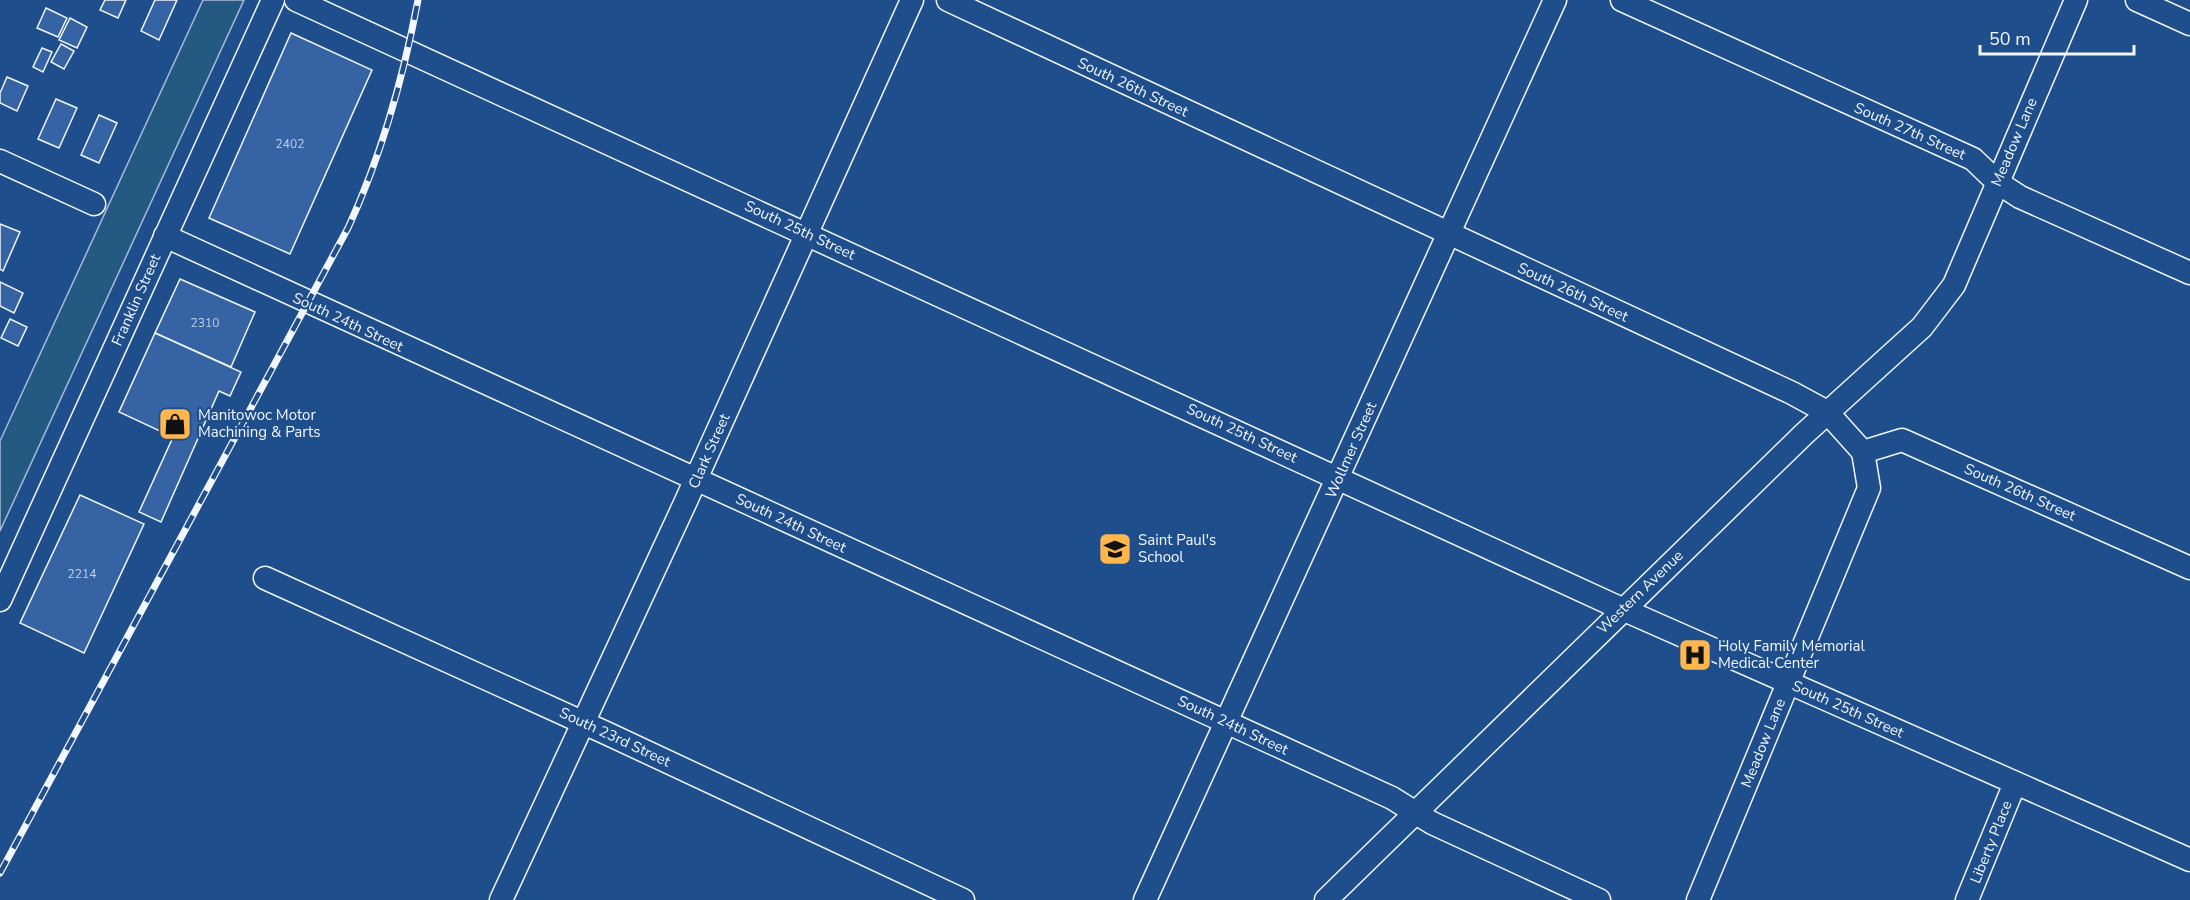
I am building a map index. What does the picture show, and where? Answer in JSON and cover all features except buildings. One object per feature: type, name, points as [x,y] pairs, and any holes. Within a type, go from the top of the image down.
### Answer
[{"type":"street","name":"Franklin Street","points":[[0,600],[273,0]]},
{"type":"street","name":"South 25th Street","points":[[296,0],[808,233],[1622,609],[2190,860]]},
{"type":"street","name":"Clark Street","points":[[501,900],[696,480],[912,0]]},
{"type":"street","name":"South 26th Street","points":[[948,0],[1827,412],[1863,452],[1902,440],[2190,568]]},
{"type":"street","name":"Wollmer Street","points":[[1145,900],[1450,236],[1555,0]]},
{"type":"street","name":"South 27th Street","points":[[1622,0],[1973,159],[1997,182],[2020,197],[2190,273]]},
{"type":"street","name":"Meadow Lane","points":[[1954,285],[2076,0]]},
{"type":"street","points":[[2137,0],[2190,24]]},
{"type":"street","points":[[0,161],[94,204]]},
{"type":"street","name":"South 24th Street","points":[[165,236],[1227,722],[1415,812],[1432,823],[1599,900]]},
{"type":"street","name":"Western Avenue","points":[[1326,900],[1622,609],[1827,412],[1922,327],[1954,285]]},
{"type":"street","name":"Meadow Lane","points":[[1698,900],[1869,488],[1863,452]]},
{"type":"street","name":"South 23rd Street","points":[[265,578],[583,722],[963,900]]},
{"type":"street","name":"Liberty Place","points":[[1967,900],[2015,783]]},
{"type":"shaded area","points":[[203,0],[244,0],[0,531],[0,441]]},
{"type":"railway","points":[[0,873],[348,228],[371,172],[390,116],[406,59],[418,0]]},
{"type":"place","name":"Manitowoc Motor Machining & Parts","points":[[175,424]]},
{"type":"place","name":"Saint Paul's School","points":[[1115,549]]},
{"type":"place","name":"Holy Family Memorial Medical Center","points":[[1695,655]]}]
